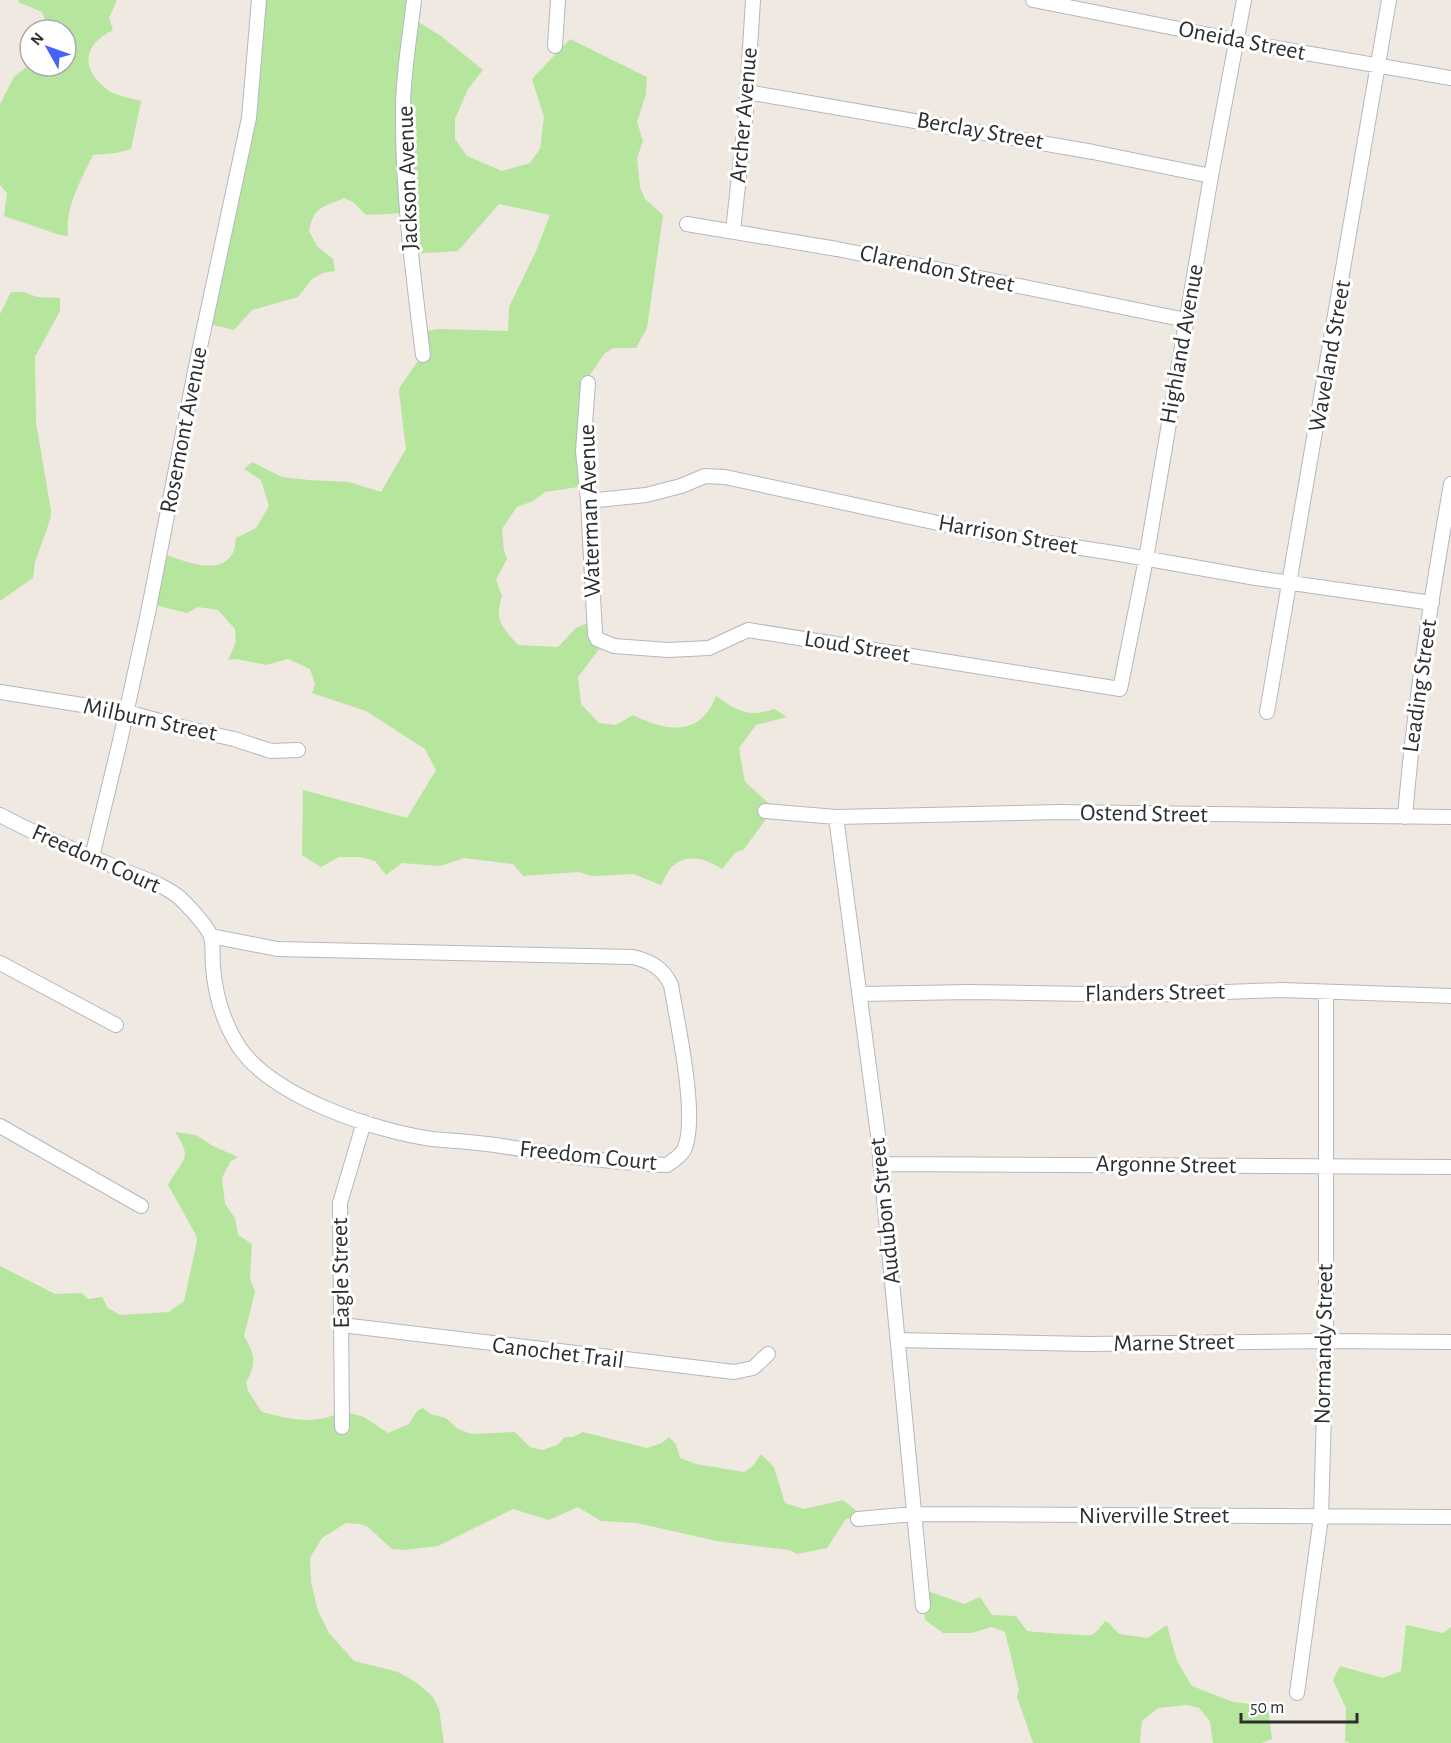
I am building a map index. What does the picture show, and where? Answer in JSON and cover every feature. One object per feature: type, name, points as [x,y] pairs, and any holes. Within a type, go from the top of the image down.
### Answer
[{"type":"street","name":"Rosemont Avenue","points":[[92,857],[127,712],[197,361],[249,118],[259,0]]},
{"type":"street","name":"Jackson Avenue","points":[[414,0],[403,107],[411,262],[423,355]]},
{"type":"street","points":[[555,46],[558,0]]},
{"type":"street","name":"Archer Avenue","points":[[733,231],[747,92],[753,0]]},
{"type":"street","name":"Oneida Street","points":[[1033,0],[1068,3],[1237,41],[1451,78]]},
{"type":"street","name":"Highland Avenue","points":[[1120,689],[1146,558],[1211,176],[1244,0]]},
{"type":"street","name":"Waveland Street","points":[[1268,712],[1288,582],[1303,510],[1389,0]]},
{"type":"street","name":"Berclay Street","points":[[747,92],[1059,146],[1211,176]]},
{"type":"street","name":"Clarendon Street","points":[[687,224],[837,249],[1186,320]]},
{"type":"street","name":"Waterman Avenue","points":[[588,383],[582,451],[588,501],[597,639]]},
{"type":"street","name":"Harrison Street","points":[[588,501],[646,495],[681,486],[705,476],[725,477],[984,533],[1432,603]]},
{"type":"street","name":"Leading Street","points":[[1404,817],[1411,741],[1451,484]]},
{"type":"street","name":"Loud Street","points":[[597,639],[614,646],[668,650],[709,648],[747,630],[1120,689]]},
{"type":"street","name":"Milburn Street","points":[[0,692],[127,712],[234,739],[271,751],[298,750]]},
{"type":"street","name":"Ostend Street","points":[[765,812],[836,817],[1058,812],[1451,817]]},
{"type":"street","name":"Freedom Court","points":[[0,815],[163,886],[191,909],[211,936],[218,1001],[231,1033],[246,1055],[276,1082],[323,1107],[405,1134],[628,1163],[667,1165],[683,1150],[688,1137],[690,1106],[671,985],[666,975],[650,961],[633,957],[288,950],[211,936]]},
{"type":"street","name":"Audubon Street","points":[[836,817],[880,1164],[923,1606]]},
{"type":"street","points":[[0,963],[116,1025]]},
{"type":"street","name":"Flanders Street","points":[[860,994],[969,992],[1146,995],[1282,990],[1451,996]]},
{"type":"street","name":"Normandy Street","points":[[1298,1693],[1321,1516],[1326,1341],[1326,993]]},
{"type":"street","name":"Eagle Street","points":[[342,1427],[340,1203],[364,1122]]},
{"type":"street","points":[[0,1126],[141,1206]]},
{"type":"street","name":"Argonne Street","points":[[880,1164],[1451,1167]]},
{"type":"street","name":"Canochet Trail","points":[[342,1325],[734,1372],[753,1368],[768,1354]]},
{"type":"street","name":"Marne Street","points":[[898,1340],[1089,1344],[1451,1342]]},
{"type":"street","name":"Niverville Street","points":[[858,1519],[914,1514],[1451,1517]]},
{"type":"green space","points":[[19,0],[117,0],[109,18],[113,30],[103,36],[90,50],[89,66],[93,75],[109,91],[141,101],[131,149],[93,155],[71,204],[68,236],[4,216],[7,193],[0,185],[0,104],[14,77],[18,74],[18,78],[78,78],[78,18],[44,18],[42,12],[18,2]]},
{"type":"green space","points":[[257,0],[413,0],[412,18],[441,36],[483,70],[468,89],[455,119],[455,139],[467,156],[502,171],[530,163],[540,149],[544,117],[532,79],[570,39],[647,77],[646,94],[637,122],[643,141],[637,158],[640,187],[645,199],[663,215],[647,328],[636,348],[613,348],[604,354],[587,379],[585,486],[545,492],[533,501],[517,507],[502,529],[507,559],[496,580],[502,596],[499,618],[518,645],[558,647],[576,628],[592,621],[603,644],[578,677],[581,704],[599,723],[616,725],[633,715],[658,725],[681,727],[692,725],[701,719],[716,696],[743,712],[757,713],[774,709],[787,717],[756,725],[739,748],[745,782],[774,808],[744,849],[735,853],[722,869],[698,859],[686,859],[672,867],[661,885],[633,874],[592,876],[579,872],[523,876],[513,864],[464,858],[440,866],[402,863],[386,875],[375,861],[360,857],[339,857],[321,867],[302,855],[303,790],[407,818],[436,770],[425,749],[366,711],[312,693],[315,684],[310,669],[288,659],[266,665],[237,659],[228,660],[236,642],[235,629],[218,610],[198,607],[187,613],[151,604],[163,554],[189,563],[217,565],[225,562],[232,554],[236,538],[256,528],[269,506],[261,480],[244,469],[252,462],[282,477],[349,482],[381,492],[406,449],[399,392],[422,355],[419,332],[439,329],[508,331],[509,307],[536,251],[550,215],[499,204],[458,251],[412,254],[407,213],[366,215],[353,202],[344,198],[316,212],[309,231],[317,246],[333,259],[335,271],[323,273],[312,279],[298,297],[252,310],[234,330],[206,323],[249,115]]},
{"type":"green space","points":[[11,292],[24,292],[37,297],[60,298],[60,311],[35,357],[36,422],[51,511],[50,520],[35,562],[33,578],[0,601],[0,314]]},
{"type":"green space","points":[[175,1132],[196,1135],[213,1146],[238,1157],[230,1162],[222,1178],[225,1204],[235,1218],[238,1235],[252,1244],[250,1278],[255,1292],[244,1336],[252,1354],[253,1364],[246,1382],[248,1391],[262,1412],[292,1419],[312,1420],[332,1416],[342,1411],[364,1417],[388,1433],[409,1424],[417,1411],[423,1408],[430,1414],[446,1418],[458,1429],[472,1434],[515,1432],[530,1447],[543,1450],[557,1445],[565,1437],[573,1437],[583,1432],[647,1448],[662,1443],[669,1437],[676,1444],[680,1458],[696,1464],[744,1472],[753,1466],[761,1454],[774,1467],[785,1503],[804,1509],[843,1500],[862,1515],[846,1519],[827,1548],[797,1554],[789,1550],[717,1541],[637,1523],[601,1521],[578,1507],[549,1520],[513,1509],[438,1546],[404,1550],[392,1549],[368,1527],[346,1523],[322,1538],[310,1558],[311,1582],[318,1611],[329,1633],[354,1661],[398,1672],[417,1683],[433,1697],[439,1709],[444,1743],[0,1743],[0,1266],[55,1294],[82,1293],[88,1299],[102,1297],[108,1308],[120,1315],[169,1312],[184,1301],[197,1241],[196,1235],[168,1185],[185,1154]]},
{"type":"green space","points":[[922,1589],[964,1604],[980,1597],[992,1615],[1016,1616],[1027,1631],[1091,1635],[1105,1621],[1119,1634],[1148,1638],[1167,1625],[1177,1661],[1192,1686],[1233,1702],[1268,1706],[1272,1739],[1262,1743],[1213,1743],[1210,1721],[1199,1708],[1187,1705],[1158,1708],[1142,1721],[1140,1743],[1033,1743],[1017,1697],[1019,1690],[1005,1632],[992,1627],[971,1633],[943,1633],[925,1620]]},
{"type":"green space","points":[[1406,1625],[1443,1633],[1451,1627],[1451,1743],[1351,1743],[1345,1741],[1346,1708],[1333,1680],[1340,1666],[1383,1678],[1401,1671]]}]
